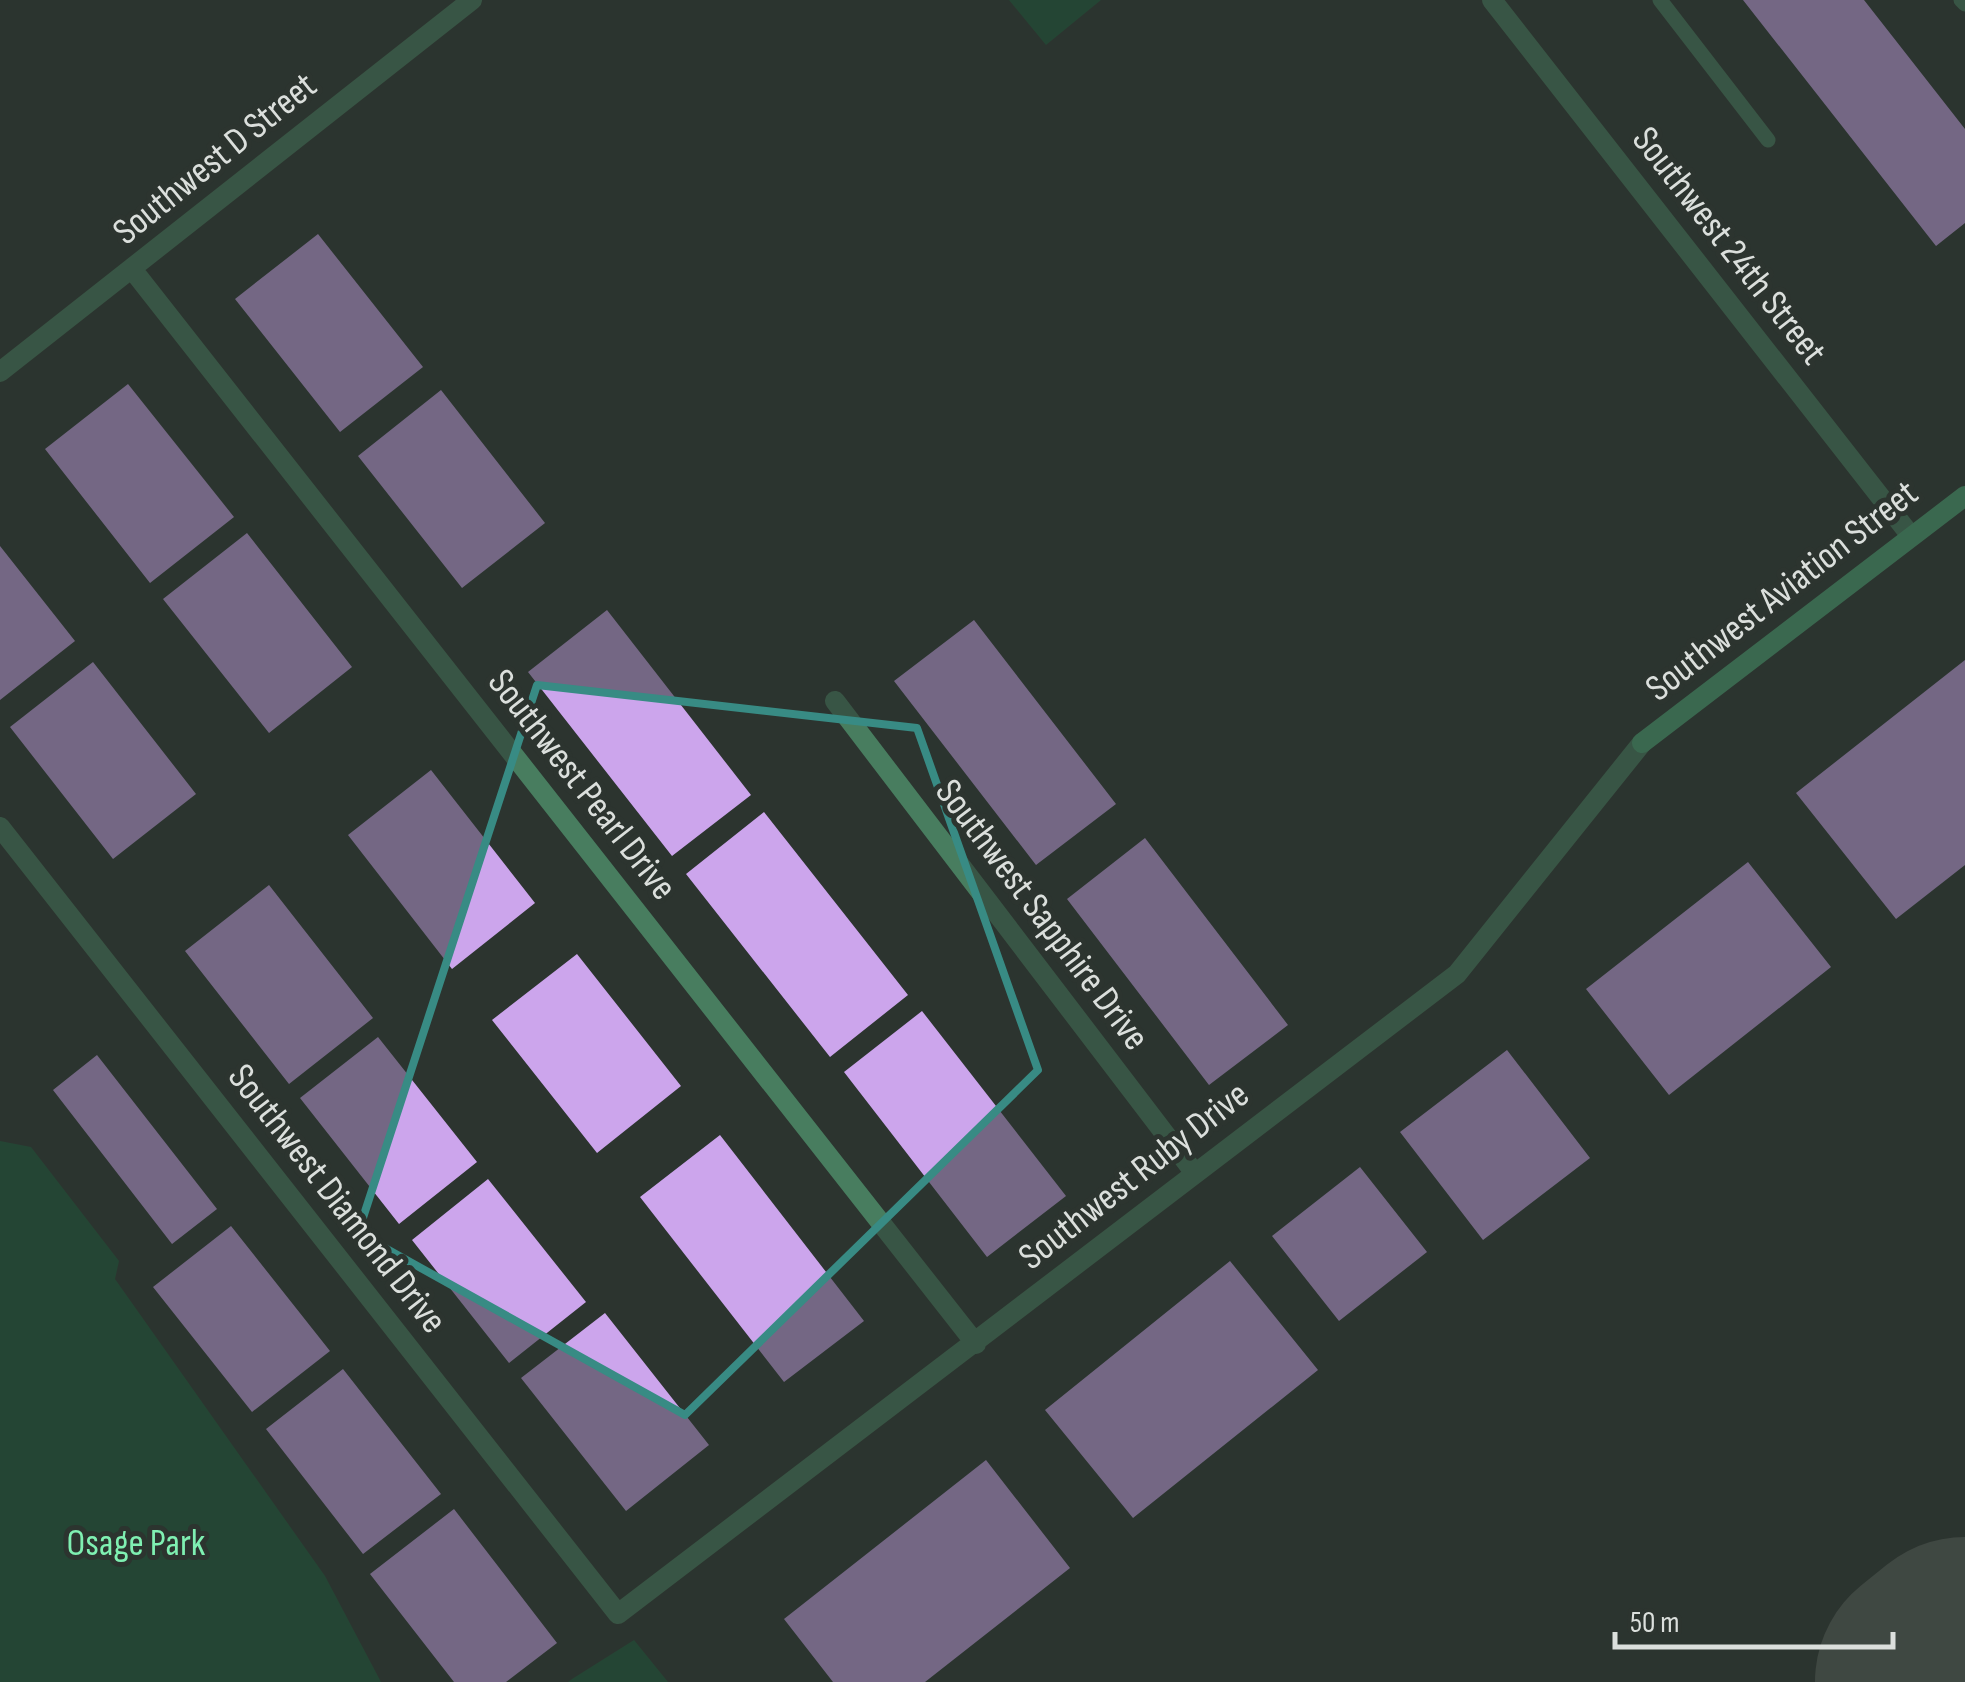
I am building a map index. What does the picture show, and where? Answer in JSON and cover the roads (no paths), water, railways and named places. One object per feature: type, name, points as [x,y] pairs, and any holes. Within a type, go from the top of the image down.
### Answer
[{"type":"street","name":"Southwest D Street","points":[[0,372],[472,0]]},
{"type":"street","name":"Southwest 24th Street","points":[[1492,0],[1911,536]]},
{"type":"street","name":"Southwest Pearl Drive","points":[[132,270],[976,1344]]},
{"type":"street","name":"Southwest Aviation Street","points":[[1642,743],[1965,496]]},
{"type":"street","name":"Southwest Sapphire Drive","points":[[835,701],[1194,1172]]},
{"type":"street","name":"Southwest Ruby Drive","points":[[618,1614],[1457,974],[1642,743]]},
{"type":"street","name":"Southwest Diamond Drive","points":[[0,827],[618,1614]]},
{"type":"lane","points":[[1660,0],[1768,140]]},
{"type":"park label","name":"Osage Park","points":[[136,1543]]}]
